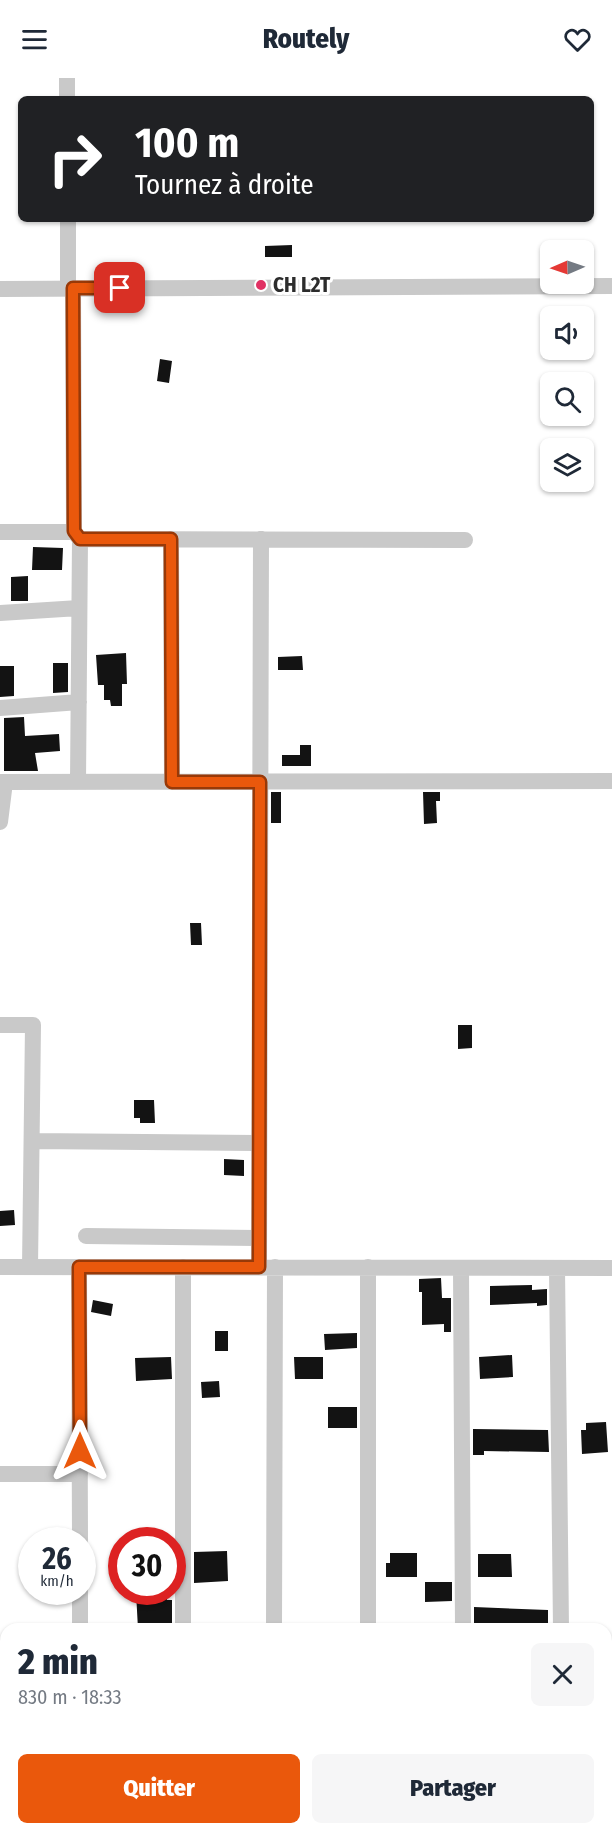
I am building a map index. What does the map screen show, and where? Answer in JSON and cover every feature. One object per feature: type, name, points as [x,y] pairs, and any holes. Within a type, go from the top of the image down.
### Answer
[{"type":"street","points":[[67,78],[67,96]]},
{"type":"street","points":[[68,222],[79,608],[78,782]]},
{"type":"street","points":[[0,289],[612,286]]},
{"type":"street","points":[[0,532],[171,539],[465,540]]},
{"type":"street","points":[[171,539],[172,782]]},
{"type":"street","points":[[261,539],[259,1238],[267,1267],[274,1623]]},
{"type":"street","points":[[0,613],[79,608]]},
{"type":"street","points":[[0,708],[79,702]]},
{"type":"street","points":[[0,822],[2,782],[612,781]]},
{"type":"street","points":[[0,1025],[33,1025],[30,1267]]},
{"type":"street","points":[[32,1141],[259,1143]]},
{"type":"street","points":[[86,1236],[259,1238]]},
{"type":"street","points":[[0,1267],[612,1268]]},
{"type":"street","points":[[79,1267],[80,1527]]},
{"type":"street","points":[[183,1267],[183,1623]]},
{"type":"street","points":[[368,1267],[368,1623]]},
{"type":"street","points":[[461,1268],[463,1623]]},
{"type":"street","points":[[557,1268],[561,1623]]},
{"type":"street","points":[[0,1474],[80,1474]]},
{"type":"street","points":[[80,1605],[80,1623]]},
{"type":"building","points":[[292,245],[292,257],[265,257],[265,246]]},
{"type":"building","points":[[160,359],[172,361],[169,383],[157,381]]},
{"type":"building","points":[[33,547],[63,548],[62,570],[32,570]]},
{"type":"building","points":[[28,576],[28,601],[11,601],[11,577]]},
{"type":"building","points":[[126,653],[127,684],[122,684],[122,706],[111,706],[110,700],[104,700],[104,685],[98,685],[96,655]]},
{"type":"building","points":[[302,656],[303,670],[278,670],[278,657]]},
{"type":"building","points":[[53,663],[68,663],[68,692],[53,693]]},
{"type":"building","points":[[0,666],[14,666],[14,696],[0,697]]},
{"type":"building","points":[[24,717],[25,736],[59,734],[60,751],[35,753],[38,771],[4,771],[4,718]]},
{"type":"building","points":[[300,745],[311,745],[311,766],[282,766],[282,755],[300,755]]},
{"type":"building","points":[[271,792],[281,792],[281,823],[271,823]]},
{"type":"building","points":[[423,792],[440,792],[440,801],[436,801],[437,823],[424,824]]},
{"type":"building","points":[[190,923],[201,923],[202,945],[191,945]]},
{"type":"building","points":[[458,1025],[472,1025],[472,1048],[458,1049]]},
{"type":"building","points":[[134,1100],[154,1100],[155,1123],[140,1123],[140,1118],[134,1118]]},
{"type":"building","points":[[224,1159],[244,1160],[244,1176],[224,1175]]},
{"type":"building","points":[[14,1210],[15,1225],[0,1226],[0,1211]]},
{"type":"building","points":[[441,1278],[442,1298],[451,1298],[451,1332],[444,1332],[444,1324],[422,1325],[422,1292],[419,1292],[419,1279]]},
{"type":"building","points":[[532,1285],[532,1290],[547,1289],[547,1305],[537,1306],[537,1303],[490,1305],[490,1286]]},
{"type":"building","points":[[93,1300],[113,1304],[111,1316],[91,1312]]},
{"type":"building","points":[[215,1331],[228,1331],[228,1351],[215,1351]]},
{"type":"building","points":[[357,1333],[357,1348],[325,1350],[324,1334]]},
{"type":"building","points":[[512,1355],[513,1377],[480,1379],[479,1357]]},
{"type":"building","points":[[171,1357],[172,1379],[136,1381],[135,1358]]},
{"type":"building","points":[[294,1357],[323,1357],[323,1379],[295,1379]]},
{"type":"building","points":[[219,1381],[220,1397],[202,1398],[201,1382]]},
{"type":"building","points":[[328,1407],[357,1407],[357,1428],[328,1428]]},
{"type":"building","points":[[606,1422],[608,1452],[582,1454],[581,1430],[586,1430],[586,1423]]},
{"type":"building","points":[[473,1429],[548,1430],[549,1452],[484,1451],[484,1455],[473,1455]]},
{"type":"building","points":[[227,1551],[228,1581],[194,1583],[194,1552]]},
{"type":"building","points":[[390,1553],[417,1553],[417,1577],[386,1577],[386,1563],[390,1563]]},
{"type":"building","points":[[478,1554],[511,1554],[512,1577],[478,1577]]},
{"type":"building","points":[[425,1582],[452,1582],[452,1601],[425,1602]]},
{"type":"building","points":[[137,1605],[172,1605],[172,1623],[138,1623]]},
{"type":"building","points":[[474,1607],[548,1610],[548,1623],[474,1623]]},
{"type":"place","name":"CH L2T","points":[[261,285]]},
{"type":"route","points":[[80,1451],[79,1267],[259,1267],[260,782],[172,782],[171,539],[80,539],[74,531],[73,288],[120,288]]}]
